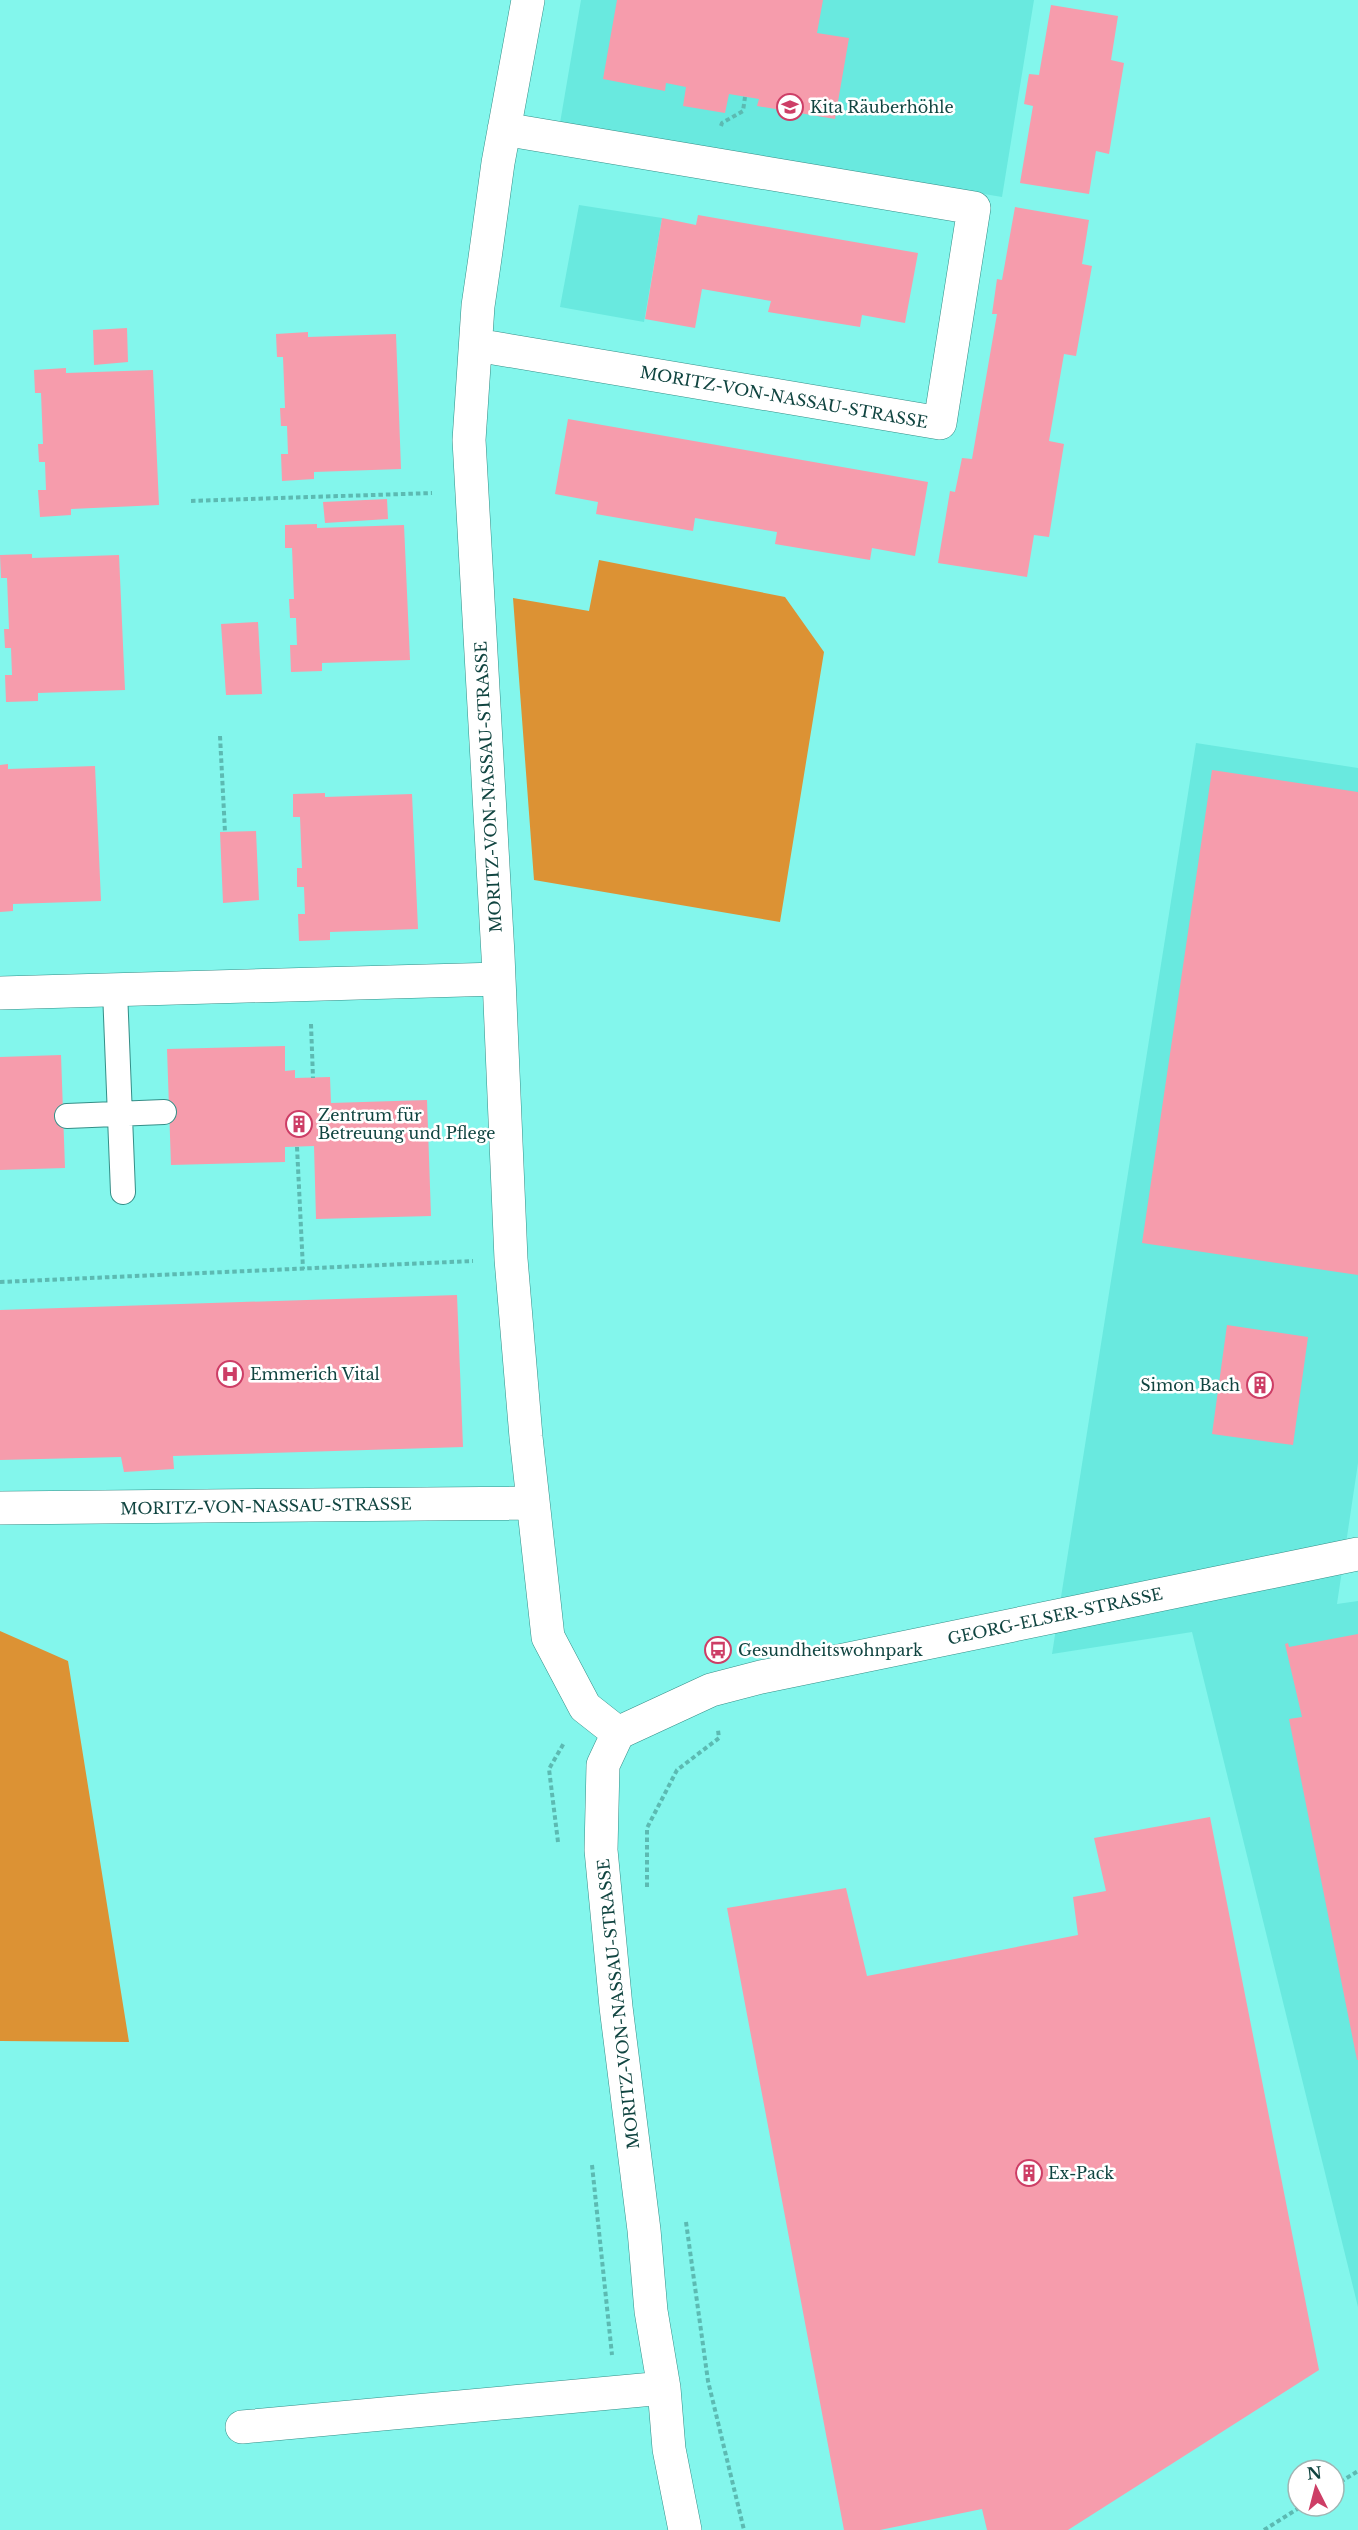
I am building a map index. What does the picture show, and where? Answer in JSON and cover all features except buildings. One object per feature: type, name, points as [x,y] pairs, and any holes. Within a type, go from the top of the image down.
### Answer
[{"type":"street","name":"MORITZ-VON-NASSAU-STRASSE","points":[[528,0],[504,129],[478,306],[469,440],[499,979],[511,1259],[532,1503],[548,1637],[585,1707],[618,1733],[603,1765],[601,1850],[616,2007],[644,2230],[651,2311],[664,2388],[669,2449],[685,2530]]},
{"type":"street","name":"MORITZ-VON-NASSAU-STRASSE","points":[[476,345],[940,423],[974,208],[504,129]]},
{"type":"street","points":[[0,993],[499,979]]},
{"type":"street","name":"MORITZ-VON-NASSAU-STRASSE","points":[[0,1508],[532,1503]]},
{"type":"street","name":"GEORG-ELSER-STRASSE","points":[[618,1733],[711,1690],[761,1677],[1358,1554]]},
{"type":"street","points":[[242,2427],[664,2388]]},
{"type":"lane","points":[[116,991],[123,1192]]},
{"type":"lane","points":[[67,1116],[164,1112]]},
{"type":"path","points":[[191,501],[472,491]]},
{"type":"path","points":[[220,736],[225,832]]},
{"type":"path","points":[[310,985],[314,1078]]},
{"type":"path","points":[[297,1147],[303,1269]]},
{"type":"path","points":[[0,1282],[511,1259]]},
{"type":"path","points":[[1264,2530],[1286,2516]]},
{"type":"shaded area","name":"Kita Räuberhöhle","points":[[581,0],[1034,0],[1002,197],[560,123]]},
{"type":"shaded area","points":[[579,205],[662,218],[644,322],[560,307]]},
{"type":"shaded area","points":[[599,560],[785,597],[824,652],[780,922],[534,880],[513,598],[589,611]]},
{"type":"shaded area","points":[[1196,743],[1358,768],[1358,1463],[1337,1604],[1358,1601],[1358,2307],[1192,1632],[1052,1654]]},
{"type":"shaded area","points":[[0,1631],[68,1661],[129,2042],[0,2041]]},
{"type":"place","name":"Kita Räuberhöhle","points":[[790,107]]},
{"type":"place","name":"Zentrum für Betreuung und Pflege","points":[[299,1124]]},
{"type":"place","name":"Emmerich Vital","points":[[230,1374]]},
{"type":"place","name":"Simon Bach","points":[[1260,1385]]},
{"type":"place","name":"Gesundheitswohnpark","points":[[718,1650]]},
{"type":"place","name":"Ex-Pack","points":[[1029,2173]]}]
